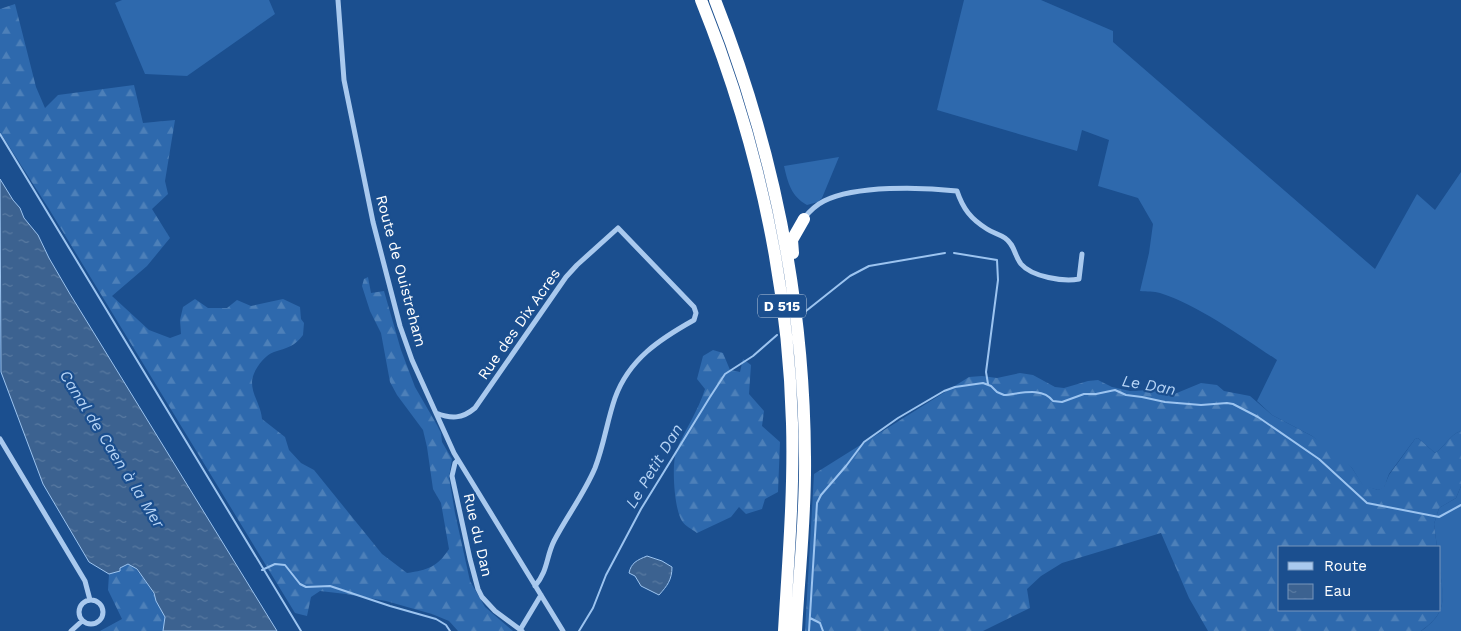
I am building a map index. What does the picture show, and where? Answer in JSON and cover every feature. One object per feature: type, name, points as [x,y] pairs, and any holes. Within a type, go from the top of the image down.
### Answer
[{"type":"highway","name":"D 515","points":[[701,0],[731,79],[754,158],[767,211],[781,293],[790,374],[792,439],[791,503],[784,628]]},
{"type":"highway","name":"D 515","points":[[715,0],[747,88],[779,207],[789,264],[799,342],[805,427],[805,485],[796,631]]},
{"type":"highway","points":[[779,207],[791,221],[796,222],[804,218]]},
{"type":"highway","points":[[789,264],[793,255],[792,240],[804,218]]},
{"type":"street","name":"Route de Ouistreham","points":[[338,0],[344,80],[373,222],[400,326],[412,360],[458,460],[563,631]]},
{"type":"street","points":[[804,218],[824,201],[845,194],[876,189],[958,190],[962,205],[970,216],[988,230],[1004,237],[1014,248],[1021,264],[1037,274],[1060,280],[1079,279],[1082,254]]},
{"type":"street","name":"Rue des Dix Acres","points":[[436,413],[446,417],[458,418],[467,415],[475,408],[566,277],[618,228],[694,307],[696,313],[694,320],[654,344],[624,378],[614,400],[600,452],[588,485],[553,542],[544,574],[535,586]]},
{"type":"street","points":[[0,439],[85,581],[90,600],[98,604],[103,611],[98,622],[90,624],[82,621]]},
{"type":"street","name":"Rue du Dan","points":[[458,460],[455,463],[452,476],[470,559],[482,597],[495,611],[521,630],[541,595]]},
{"type":"street","points":[[82,621],[79,609],[83,603],[90,600]]},
{"type":"street","points":[[72,631],[82,621]]},
{"type":"green space","points":[[122,0],[269,0],[275,14],[187,76],[145,74],[115,3]]},
{"type":"green space","points":[[964,0],[1041,0],[1113,31],[1113,42],[1375,269],[1417,194],[1435,210],[1461,172],[1461,431],[1453,435],[1435,453],[1418,438],[1415,439],[1389,474],[1384,488],[1378,490],[1363,486],[1352,468],[1312,436],[1272,415],[1257,401],[1277,360],[1190,306],[1160,293],[1140,291],[1149,253],[1153,224],[1138,198],[1098,186],[1109,140],[1082,130],[1077,151],[937,110]]},
{"type":"green space","points":[[15,4],[36,87],[45,108],[58,95],[134,85],[143,123],[175,120],[165,181],[168,194],[152,209],[170,238],[147,266],[112,296],[149,330],[170,338],[181,334],[180,320],[183,307],[195,299],[208,308],[227,308],[237,300],[251,306],[283,299],[300,307],[301,319],[304,323],[303,335],[294,344],[266,357],[259,364],[254,374],[252,387],[262,419],[285,437],[289,450],[301,463],[314,470],[382,554],[407,573],[431,567],[449,549],[441,503],[433,489],[423,430],[397,395],[390,382],[381,333],[370,311],[362,286],[364,279],[368,277],[371,293],[384,291],[401,350],[415,387],[437,425],[441,433],[442,442],[452,459],[449,477],[470,581],[485,607],[513,631],[458,631],[449,621],[432,614],[386,601],[320,591],[311,597],[307,616],[295,613],[49,209],[0,132],[0,9]]},
{"type":"green space","points":[[839,157],[822,198],[818,202],[807,205],[797,198],[789,183],[784,166]]},
{"type":"green space","points":[[713,350],[723,353],[730,370],[740,372],[743,359],[751,365],[749,394],[764,411],[762,426],[780,442],[778,492],[765,499],[762,509],[746,514],[739,507],[731,517],[697,533],[682,521],[679,515],[675,496],[674,464],[677,449],[705,389],[697,379],[703,356]]},
{"type":"green space","points":[[1020,373],[1033,375],[1055,387],[1064,388],[1098,380],[1112,387],[1130,391],[1152,390],[1172,395],[1201,383],[1217,385],[1224,391],[1250,396],[1272,415],[1312,436],[1340,455],[1352,468],[1363,485],[1378,490],[1384,487],[1389,475],[1415,439],[1418,438],[1435,453],[1453,435],[1461,431],[1461,486],[1456,498],[1439,508],[1434,524],[1437,546],[1278,546],[1278,611],[1440,611],[1430,624],[1421,631],[1208,631],[1189,598],[1161,533],[1062,563],[1041,576],[1027,589],[1030,608],[983,631],[805,631],[814,474],[969,377],[997,378]]},
{"type":"green space","points":[[1461,486],[1461,631],[1421,631],[1441,611],[1443,598],[1441,546],[1437,546],[1434,524],[1439,508],[1456,498]]},
{"type":"green space","points":[[130,564],[157,599],[165,620],[163,631],[100,631],[122,619],[108,590],[109,574]]},
{"type":"green space","points":[[1441,575],[1443,588],[1441,608]]},
{"type":"water","name":"Canal de Caen à la Mer","points":[[0,179],[20,208],[24,218],[38,235],[70,294],[277,631],[163,631],[165,617],[156,601],[154,593],[137,569],[128,564],[120,568],[120,571],[109,574],[89,562],[43,484],[1,372]]},
{"type":"water","points":[[647,556],[672,567],[669,582],[659,595],[641,586],[635,576],[629,573],[635,562]]},
{"type":"waterway","points":[[0,134],[301,631]]},
{"type":"waterway","name":"Le Petit Dan","points":[[806,311],[850,276],[869,266],[945,253]]},
{"type":"waterway","name":"Le Petit Dan","points":[[954,253],[997,260],[998,280],[986,372],[988,384]]},
{"type":"waterway","name":"Le Petit Dan","points":[[579,631],[593,608],[606,575],[641,509],[725,374],[753,356],[777,335]]},
{"type":"waterway","name":"Le Dan","points":[[809,631],[817,503],[821,495],[864,442],[898,418],[944,391],[955,387],[983,383],[1004,395],[1037,392],[1048,396],[1053,401],[1062,402],[1084,394],[1096,394],[1115,390],[1126,395],[1165,402],[1201,405],[1233,404],[1258,417],[1319,459],[1367,503],[1439,517],[1461,505]]},
{"type":"waterway","name":"Le Petit Dan","points":[[262,570],[275,564],[285,565],[300,584],[306,587],[330,586],[436,619],[446,625],[450,631]]},
{"type":"waterway","name":"Le Dan","points":[[810,618],[820,623],[823,631]]}]
